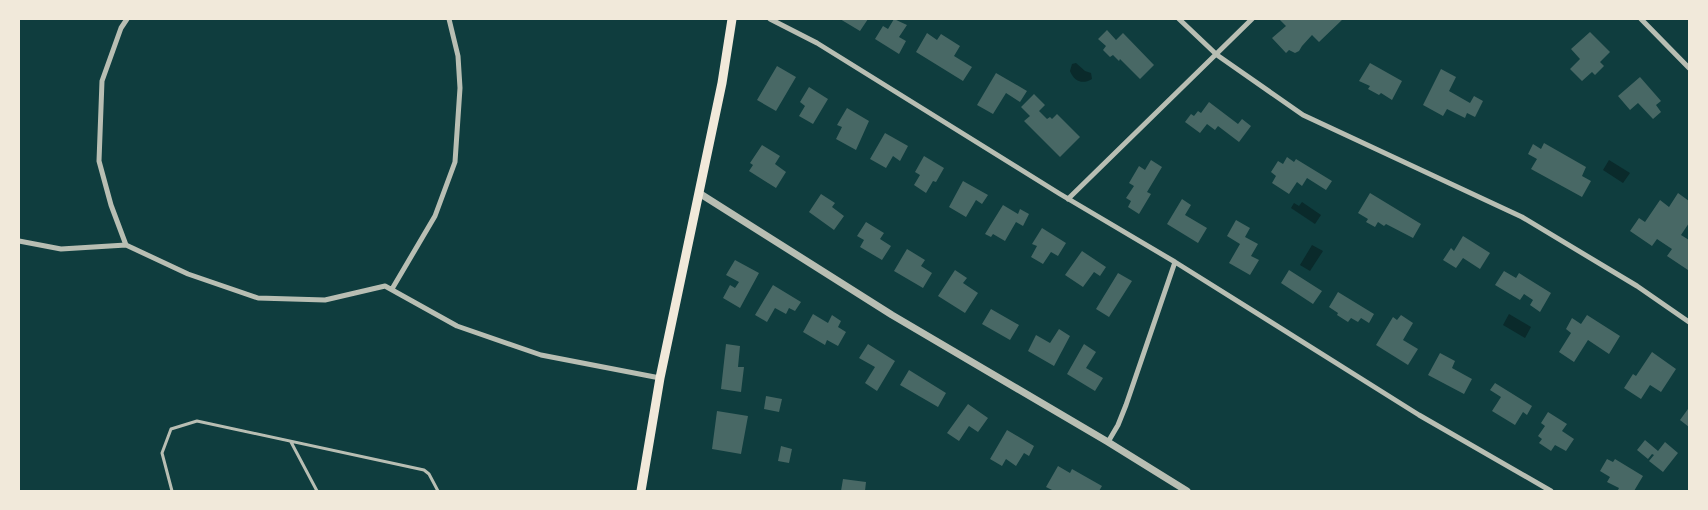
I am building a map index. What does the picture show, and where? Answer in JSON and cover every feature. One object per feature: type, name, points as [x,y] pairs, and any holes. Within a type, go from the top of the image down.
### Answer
[{"type":"main road","points":[[642,491],[660,378],[722,83],[732,19]]},
{"type":"street","points":[[126,245],[111,205],[99,162],[102,81],[121,28],[127,19]]},
{"type":"street","points":[[392,289],[435,216],[455,162],[460,88],[458,56],[449,19]]},
{"type":"street","points":[[770,19],[817,43],[1419,414],[1551,491]]},
{"type":"street","points":[[1179,19],[1216,55],[1303,115],[1522,216],[1637,286],[1689,322]]},
{"type":"street","points":[[1068,199],[1252,19]]},
{"type":"street","points":[[1641,19],[1689,68]]},
{"type":"street","points":[[698,193],[892,315],[1108,442],[1187,491]]},
{"type":"street","points":[[19,241],[61,249],[126,245],[188,274],[258,298],[324,300],[386,286],[457,326],[541,354],[660,378]]},
{"type":"street","points":[[1108,442],[1118,425],[1126,405],[1175,262]]},
{"type":"lane","points":[[172,491],[162,453],[171,429],[197,421],[427,471],[438,491]]},
{"type":"lane","points":[[291,442],[317,491]]},
{"type":"water","points":[[1076,63],[1085,71],[1091,73],[1092,79],[1082,82],[1074,77],[1070,71],[1072,64]]},
{"type":"water","points":[[1609,160],[1630,173],[1623,183],[1603,170]]},
{"type":"water","points":[[1302,202],[1321,215],[1315,224],[1291,208],[1294,203],[1299,206]]},
{"type":"water","points":[[1312,245],[1323,251],[1310,271],[1300,265]]},
{"type":"water","points":[[1509,314],[1531,327],[1525,338],[1503,325]]},
{"type":"building","points":[[840,19],[868,19],[860,31]]},
{"type":"building","points":[[894,19],[907,25],[899,37],[906,41],[899,54],[875,39],[883,26],[888,29]]},
{"type":"building","points":[[1279,19],[1343,19],[1319,42],[1312,35],[1299,51],[1295,53],[1289,50],[1286,53],[1272,38],[1286,26]]},
{"type":"building","points":[[1107,30],[1116,40],[1123,33],[1154,65],[1140,79],[1120,59],[1119,61],[1113,55],[1110,57],[1103,50],[1106,46],[1098,39]]},
{"type":"building","points":[[1590,32],[1610,52],[1600,62],[1604,66],[1595,75],[1592,72],[1582,81],[1570,69],[1580,59],[1571,49]]},
{"type":"building","points":[[927,33],[937,40],[941,34],[960,46],[954,56],[972,67],[963,81],[916,52]]},
{"type":"building","points":[[1370,63],[1402,81],[1392,100],[1381,93],[1379,95],[1368,89],[1370,86],[1359,81]]},
{"type":"building","points":[[777,66],[796,77],[776,111],[757,100]]},
{"type":"building","points":[[1441,69],[1456,77],[1449,91],[1470,103],[1474,96],[1483,101],[1475,117],[1467,113],[1465,118],[1447,109],[1443,116],[1423,105]]},
{"type":"building","points":[[996,73],[1027,91],[1020,102],[1006,93],[993,114],[977,105]]},
{"type":"building","points":[[1640,77],[1661,101],[1656,105],[1661,112],[1653,119],[1638,103],[1630,110],[1618,96]]},
{"type":"building","points":[[809,87],[828,99],[813,124],[799,116],[805,106],[800,102]]},
{"type":"building","points":[[1034,94],[1045,105],[1039,111],[1047,119],[1050,117],[1052,119],[1057,114],[1080,137],[1060,157],[1024,121],[1030,116],[1021,107]]},
{"type":"building","points":[[1209,102],[1238,124],[1242,119],[1251,126],[1239,142],[1218,126],[1215,130],[1207,124],[1200,133],[1185,122],[1191,114],[1194,116],[1198,111],[1201,113]]},
{"type":"building","points":[[847,108],[869,121],[856,150],[836,139],[842,127],[837,125]]},
{"type":"building","points":[[885,133],[908,146],[900,161],[893,156],[886,168],[870,159]]},
{"type":"building","points":[[1544,143],[1586,167],[1582,176],[1591,181],[1582,197],[1531,169],[1537,159],[1528,154],[1533,144],[1541,149]]},
{"type":"building","points":[[762,145],[780,156],[775,164],[786,172],[776,188],[749,171],[753,165],[750,163]]},
{"type":"building","points":[[924,156],[944,168],[936,182],[933,181],[926,193],[914,185],[920,175],[915,172]]},
{"type":"building","points":[[1287,157],[1294,162],[1296,159],[1332,181],[1326,190],[1307,178],[1302,186],[1297,182],[1289,194],[1272,183],[1276,176],[1271,172],[1278,161],[1283,164]]},
{"type":"building","points":[[1151,160],[1162,167],[1147,192],[1151,194],[1139,214],[1128,207],[1131,201],[1126,198],[1134,186],[1129,183],[1139,166],[1145,170]]},
{"type":"building","points":[[963,181],[988,195],[982,204],[976,200],[966,217],[949,207]]},
{"type":"building","points":[[1370,193],[1421,224],[1413,238],[1386,224],[1384,226],[1378,222],[1375,227],[1366,222],[1368,219],[1358,213]]},
{"type":"building","points":[[1678,193],[1689,201],[1689,223],[1681,235],[1689,240],[1688,270],[1667,256],[1672,249],[1657,239],[1652,246],[1630,231],[1639,218],[1645,222],[1660,200],[1669,207]]},
{"type":"building","points":[[821,194],[835,203],[832,207],[844,216],[834,230],[809,212]]},
{"type":"building","points":[[1182,199],[1191,205],[1185,215],[1207,228],[1198,243],[1167,224]]},
{"type":"building","points":[[1003,205],[1018,214],[1020,209],[1029,214],[1023,226],[1016,222],[1005,241],[993,234],[991,237],[985,234]]},
{"type":"building","points":[[1236,220],[1250,228],[1245,237],[1258,244],[1251,256],[1259,260],[1250,275],[1229,263],[1240,244],[1227,236]]},
{"type":"building","points":[[866,222],[884,233],[880,239],[891,246],[882,260],[860,247],[864,240],[857,236]]},
{"type":"building","points":[[1042,228],[1066,243],[1058,256],[1051,252],[1043,264],[1031,257],[1037,246],[1032,244]]},
{"type":"building","points":[[1463,236],[1490,253],[1480,269],[1463,258],[1456,268],[1443,260],[1451,248],[1454,251]]},
{"type":"building","points":[[907,249],[925,260],[921,266],[932,273],[923,288],[894,271]]},
{"type":"building","points":[[1082,251],[1106,267],[1100,276],[1094,272],[1083,287],[1065,275]]},
{"type":"building","points":[[735,260],[759,273],[740,308],[723,298],[730,285],[735,288],[739,282],[726,275]]},
{"type":"building","points":[[955,270],[967,278],[963,283],[978,293],[965,313],[938,296]]},
{"type":"building","points":[[1289,270],[1322,291],[1313,304],[1281,283]]},
{"type":"building","points":[[1504,271],[1516,278],[1519,273],[1551,293],[1540,312],[1530,305],[1533,300],[1524,294],[1520,300],[1495,285]]},
{"type":"building","points":[[1118,273],[1132,281],[1109,317],[1096,309]]},
{"type":"building","points":[[773,285],[801,302],[795,311],[789,308],[786,314],[775,308],[767,322],[755,315]]},
{"type":"building","points":[[1338,292],[1374,314],[1369,323],[1361,318],[1358,322],[1351,318],[1348,322],[1329,307]]},
{"type":"building","points":[[991,309],[1019,325],[1010,340],[982,324]]},
{"type":"building","points":[[813,314],[828,323],[832,315],[841,321],[838,327],[846,332],[838,346],[827,340],[825,345],[803,332]]},
{"type":"building","points":[[1401,315],[1413,323],[1403,340],[1418,349],[1408,365],[1376,345],[1393,317],[1397,320]]},
{"type":"building","points":[[1587,315],[1620,336],[1609,354],[1588,340],[1574,362],[1559,352],[1571,333],[1566,329],[1572,318],[1581,324]]},
{"type":"building","points":[[1059,329],[1070,336],[1054,366],[1028,351],[1036,335],[1050,343]]},
{"type":"building","points":[[726,344],[740,346],[738,367],[744,367],[741,392],[721,389]]},
{"type":"building","points":[[868,344],[895,361],[877,391],[865,383],[875,367],[859,358]]},
{"type":"building","points":[[1084,344],[1096,352],[1086,368],[1103,378],[1095,391],[1067,374]]},
{"type":"building","points":[[1652,352],[1676,369],[1661,392],[1650,385],[1641,399],[1624,388],[1633,374],[1636,376]]},
{"type":"building","points":[[1440,353],[1455,361],[1452,368],[1472,379],[1464,394],[1428,375]]},
{"type":"building","points":[[909,370],[946,393],[938,407],[900,385]]},
{"type":"building","points":[[1495,383],[1532,406],[1527,415],[1523,412],[1515,425],[1492,411],[1501,397],[1490,390]]},
{"type":"building","points":[[766,396],[782,399],[779,412],[764,409]]},
{"type":"building","points":[[968,404],[988,418],[978,432],[969,426],[959,441],[947,433]]},
{"type":"building","points":[[1688,409],[1689,411],[1689,427],[1680,420]]},
{"type":"building","points":[[717,411],[748,416],[741,454],[712,449]]},
{"type":"building","points":[[1548,412],[1567,424],[1562,431],[1574,439],[1566,451],[1555,445],[1551,451],[1539,443],[1542,439],[1538,436],[1545,426],[1541,423]]},
{"type":"building","points":[[1007,430],[1034,446],[1029,456],[1024,453],[1016,466],[1006,459],[1002,466],[990,459]]},
{"type":"building","points":[[1645,440],[1658,451],[1665,442],[1678,453],[1663,472],[1649,461],[1654,455],[1652,454],[1648,459],[1637,450]]},
{"type":"building","points":[[781,446],[792,449],[789,463],[778,461]]},
{"type":"building","points":[[1607,459],[1613,462],[1615,459],[1643,476],[1634,491],[1620,491],[1618,490],[1619,488],[1607,482],[1610,477],[1600,471]]},
{"type":"building","points":[[1058,466],[1070,473],[1072,469],[1102,486],[1099,491],[1054,491],[1046,487]]},
{"type":"building","points":[[843,479],[866,482],[865,491],[841,491]]}]
